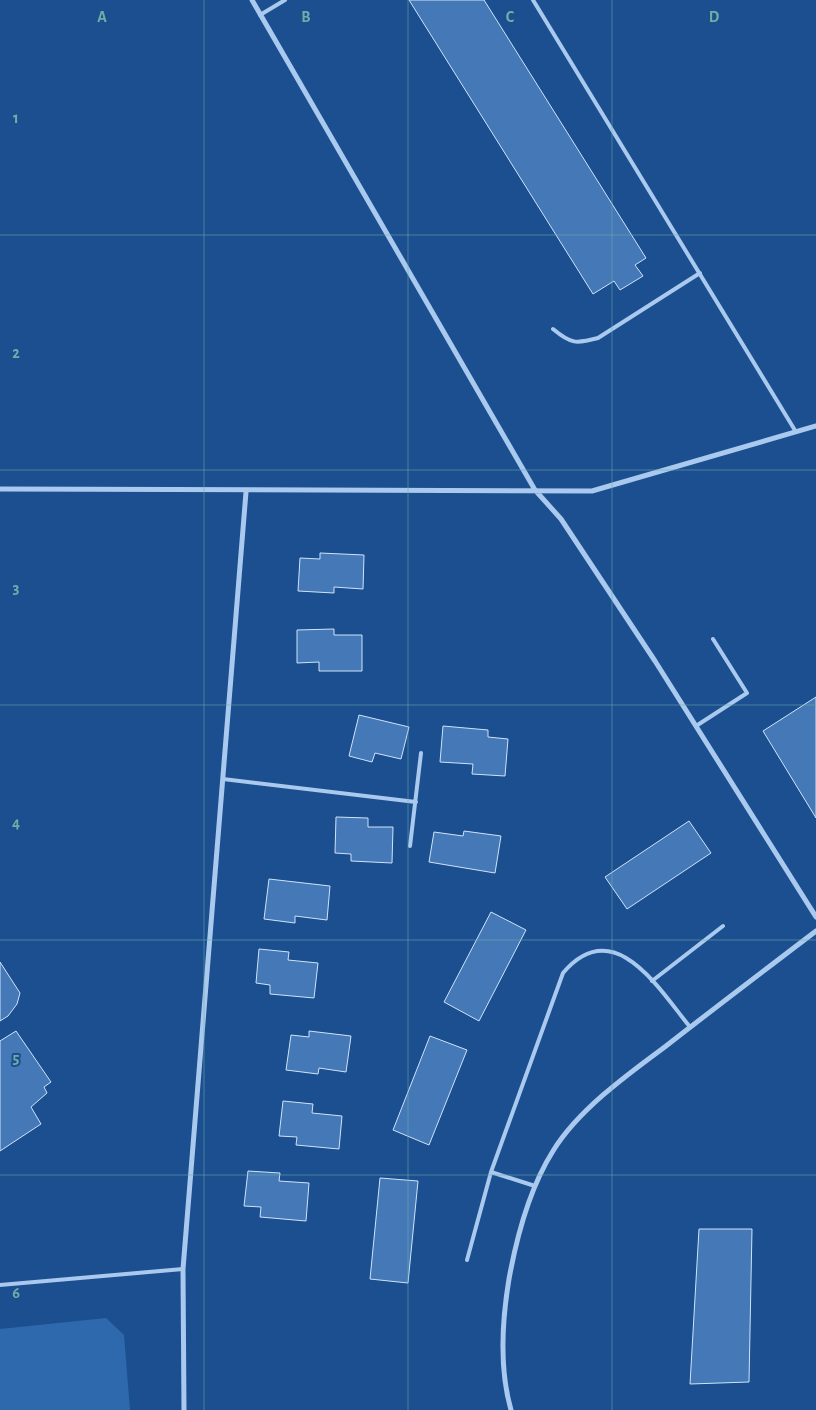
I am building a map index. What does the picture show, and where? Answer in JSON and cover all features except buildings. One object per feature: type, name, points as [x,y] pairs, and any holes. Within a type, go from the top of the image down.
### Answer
[{"type":"street","points":[[252,0],[535,490],[560,519],[696,726],[816,916]]},
{"type":"street","points":[[0,489],[246,492],[592,491],[816,426]]},
{"type":"street","points":[[184,1410],[183,1269],[246,492]]},
{"type":"street","points":[[511,1410],[506,1392],[503,1334],[507,1290],[515,1248],[536,1186],[553,1150],[589,1108],[690,1027],[816,931]]},
{"type":"lane","points":[[260,15],[285,0]]},
{"type":"lane","points":[[533,0],[796,432]]},
{"type":"lane","points":[[553,329],[567,341],[581,342],[598,338],[700,273]]},
{"type":"lane","points":[[696,726],[747,693],[713,639]]},
{"type":"lane","points":[[410,846],[421,753]]},
{"type":"lane","points":[[223,779],[416,802]]},
{"type":"lane","points":[[652,981],[723,926]]},
{"type":"lane","points":[[467,1260],[491,1172],[563,973],[581,957],[595,951],[608,950],[622,954],[641,968],[690,1027]]},
{"type":"lane","points":[[491,1172],[536,1186]]},
{"type":"lane","points":[[0,1285],[183,1269]]},
{"type":"shaded area","points":[[106,1318],[124,1335],[130,1410],[0,1410],[0,1329]]}]
